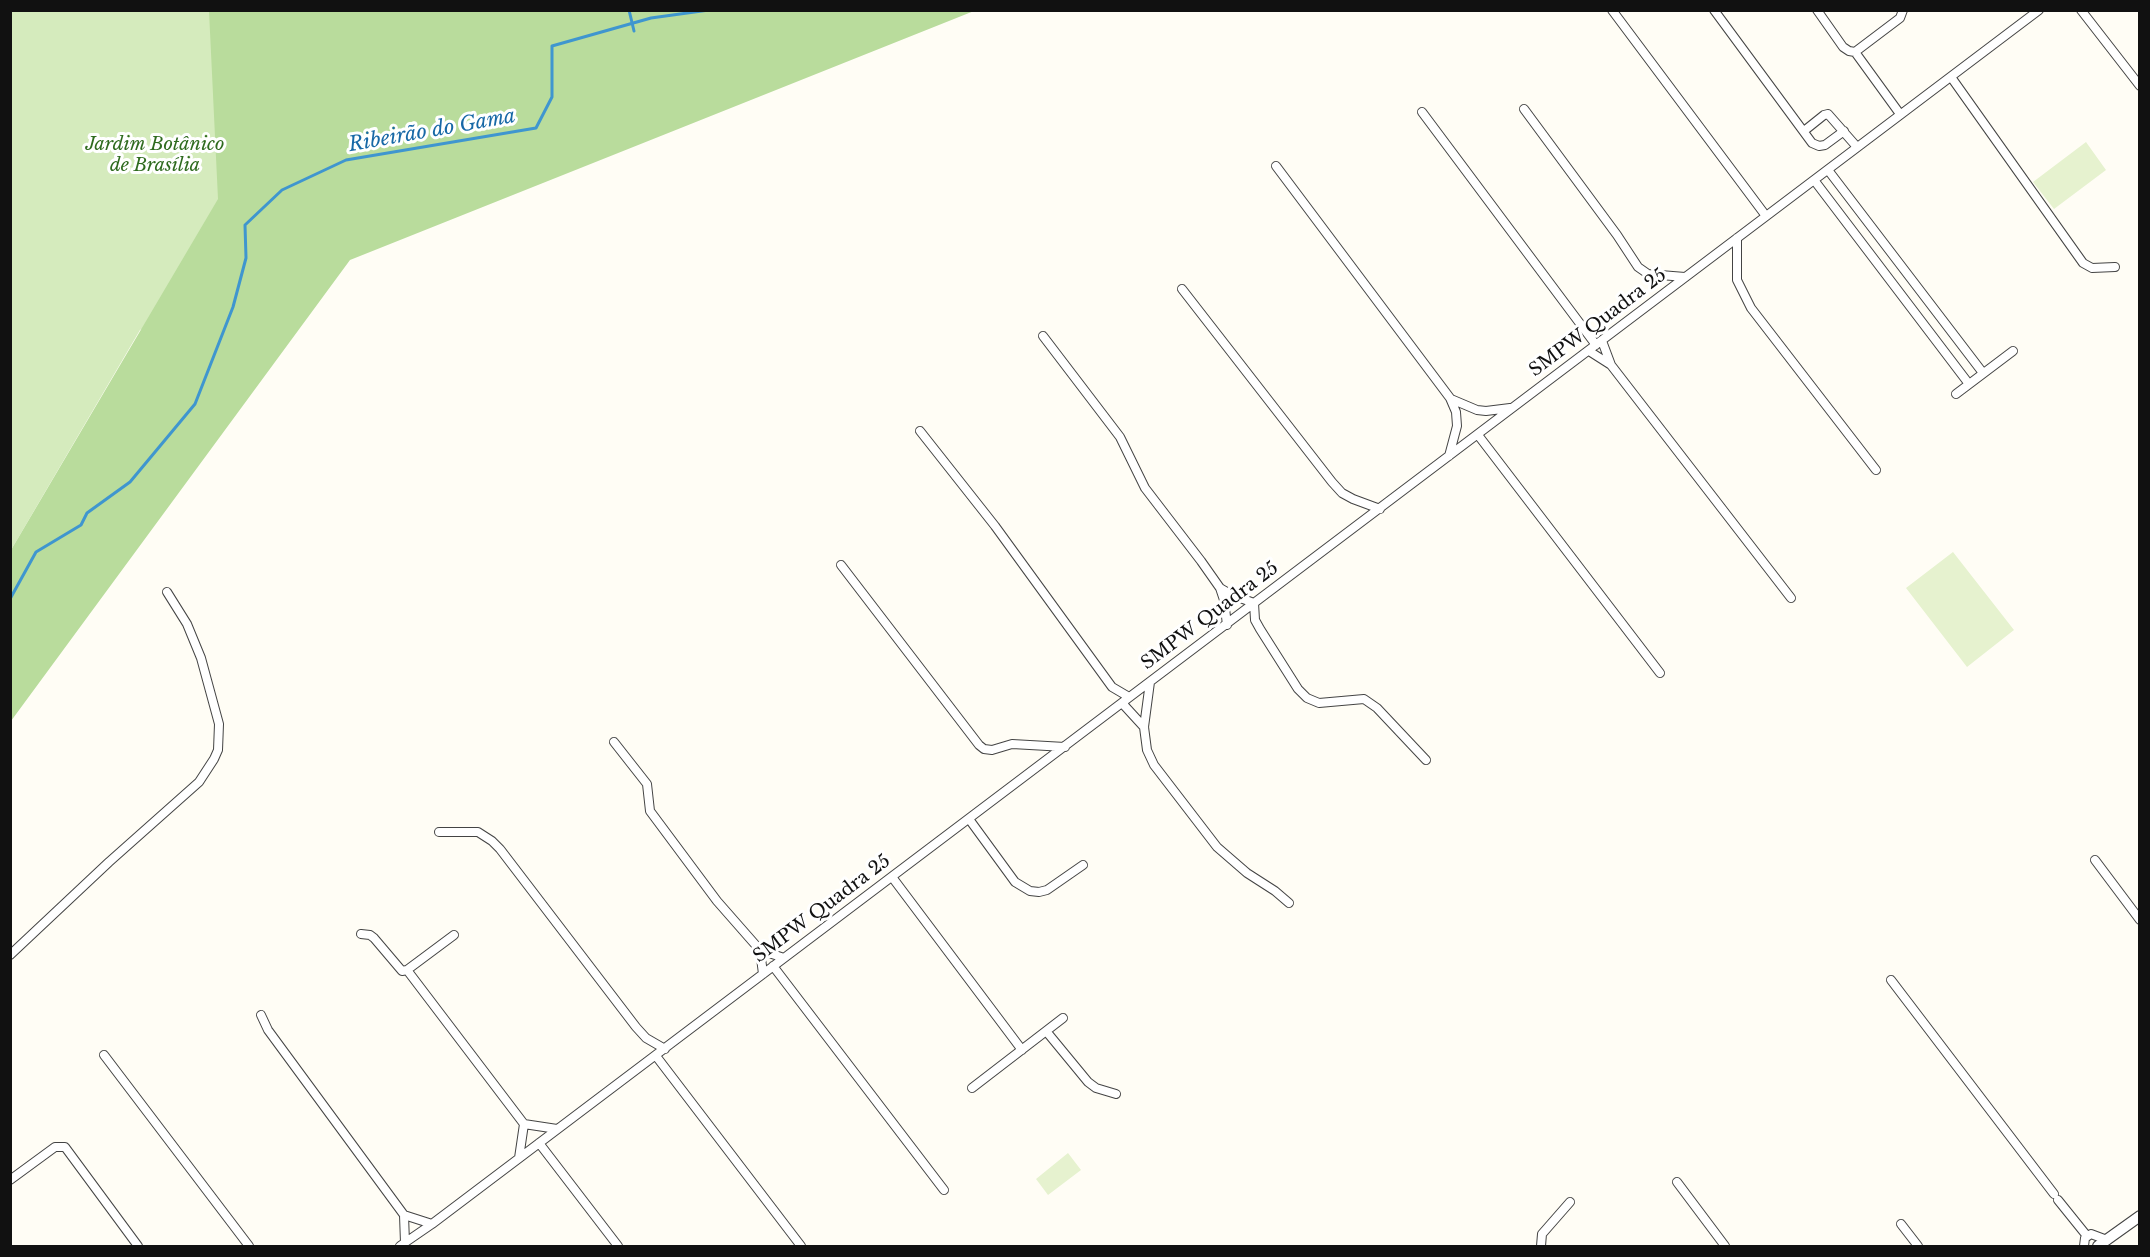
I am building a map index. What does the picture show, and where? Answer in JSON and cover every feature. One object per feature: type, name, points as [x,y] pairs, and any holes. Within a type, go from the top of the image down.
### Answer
[{"type":"street","points":[[1612,10],[1766,216]]},
{"type":"street","points":[[1714,10],[1812,143],[1822,146],[1844,130]]},
{"type":"street","points":[[1816,10],[1843,46],[1855,52],[1900,114]]},
{"type":"street","points":[[1855,52],[1900,18],[1903,10]]},
{"type":"street","name":"SMPW Quadra 25","points":[[402,1245],[656,1056],[2039,10]]},
{"type":"street","points":[[2081,10],[2139,86]]},
{"type":"street","points":[[1951,77],[2083,263],[2092,268],[2115,267]]},
{"type":"street","points":[[1524,110],[1617,235],[1638,267],[1648,274],[1685,277]]},
{"type":"street","points":[[1422,112],[1599,343],[1611,365],[1791,598]]},
{"type":"street","points":[[1804,131],[1826,114],[1830,115],[1857,147]]},
{"type":"street","points":[[1276,166],[1450,398],[1456,412],[1457,426],[1449,457]]},
{"type":"street","points":[[1828,170],[1983,373]]},
{"type":"street","points":[[1814,180],[1969,384]]},
{"type":"street","points":[[1843,219],[1857,208]]},
{"type":"street","points":[[1737,238],[1737,280],[1751,308],[1876,470]]},
{"type":"street","points":[[1182,289],[1342,493],[1380,509]]},
{"type":"street","points":[[1908,303],[1922,293]]},
{"type":"street","points":[[1043,336],[1120,438],[1144,488],[1221,588],[1232,596],[1254,603],[1256,620],[1260,629],[1298,689],[1307,698],[1319,703],[1365,699],[1377,708],[1425,760]]},
{"type":"street","points":[[1589,351],[1611,365]]},
{"type":"street","points":[[1956,394],[2013,351]]},
{"type":"street","points":[[1450,398],[1477,410],[1514,408]]},
{"type":"street","points":[[920,431],[995,526],[1123,702],[1144,727]]},
{"type":"street","points":[[1478,435],[1660,673]]},
{"type":"street","points":[[841,565],[979,746],[992,750],[1012,744],[1065,747]]},
{"type":"street","points":[[1221,588],[1227,625]]},
{"type":"street","points":[[10,956],[109,862],[199,782],[218,750],[219,724],[201,658],[187,624],[167,592]]},
{"type":"street","points":[[1150,682],[1144,727],[1149,757],[1209,838],[1247,873],[1289,903]]},
{"type":"street","points":[[1112,687],[1123,702]]},
{"type":"street","points":[[615,741],[647,784],[650,811],[717,901],[760,950],[784,958]]},
{"type":"street","points":[[969,819],[1022,888],[1039,892],[1047,890],[1083,865]]},
{"type":"street","points":[[440,831],[478,832],[500,849],[636,1027],[646,1038],[665,1049]]},
{"type":"street","points":[[2095,860],[2139,920]]},
{"type":"street","points":[[892,877],[1022,1050]]},
{"type":"street","points":[[361,934],[374,938],[399,969],[407,970],[454,935]]},
{"type":"street","points":[[760,950],[763,974]]},
{"type":"street","points":[[773,966],[944,1190]]},
{"type":"street","points":[[407,970],[524,1124],[557,1129]]},
{"type":"street","points":[[1891,980],[2087,1236]]},
{"type":"street","points":[[261,1015],[268,1030],[404,1215],[432,1224]]},
{"type":"street","points":[[972,1088],[1063,1018]]},
{"type":"street","points":[[1046,1030],[1088,1082],[1096,1088],[1116,1094]]},
{"type":"street","points":[[104,1055],[249,1246]]},
{"type":"street","points":[[656,1056],[801,1246]]},
{"type":"street","points":[[519,1158],[524,1124]]},
{"type":"street","points":[[539,1143],[618,1246]]},
{"type":"street","points":[[10,1180],[55,1147],[65,1147],[138,1246]]},
{"type":"street","points":[[1677,1182],[1725,1246]]},
{"type":"street","points":[[1541,1246],[1542,1234],[1570,1202]]},
{"type":"street","points":[[402,1245],[404,1215]]},
{"type":"street","points":[[2084,1246],[2083,1242],[2087,1236],[2096,1234],[2103,1243],[2139,1216]]},
{"type":"street","points":[[1901,1224],[1918,1246]]},
{"type":"green space","points":[[209,10],[974,11],[350,260],[11,721],[11,550],[218,199]]},
{"type":"green space","name":"Jardim Botânico de Brasília","points":[[11,11],[690,11],[140,330],[11,550]]},
{"type":"green space","points":[[2086,142],[2106,170],[2054,209],[2033,182]]},
{"type":"green space","points":[[1953,552],[2014,630],[1967,667],[1906,588]]},
{"type":"green space","points":[[1068,1153],[1081,1170],[1048,1195],[1036,1179]]},
{"type":"waterway","name":"Ribeirão do Gama","points":[[629,10],[634,31]]},
{"type":"waterway","name":"Ribeirão do Gama","points":[[10,599],[36,552],[81,525],[87,513],[130,482],[195,404],[233,307],[246,258],[245,225],[282,190],[346,160],[536,128],[552,97],[552,46],[651,18],[709,10]]}]
